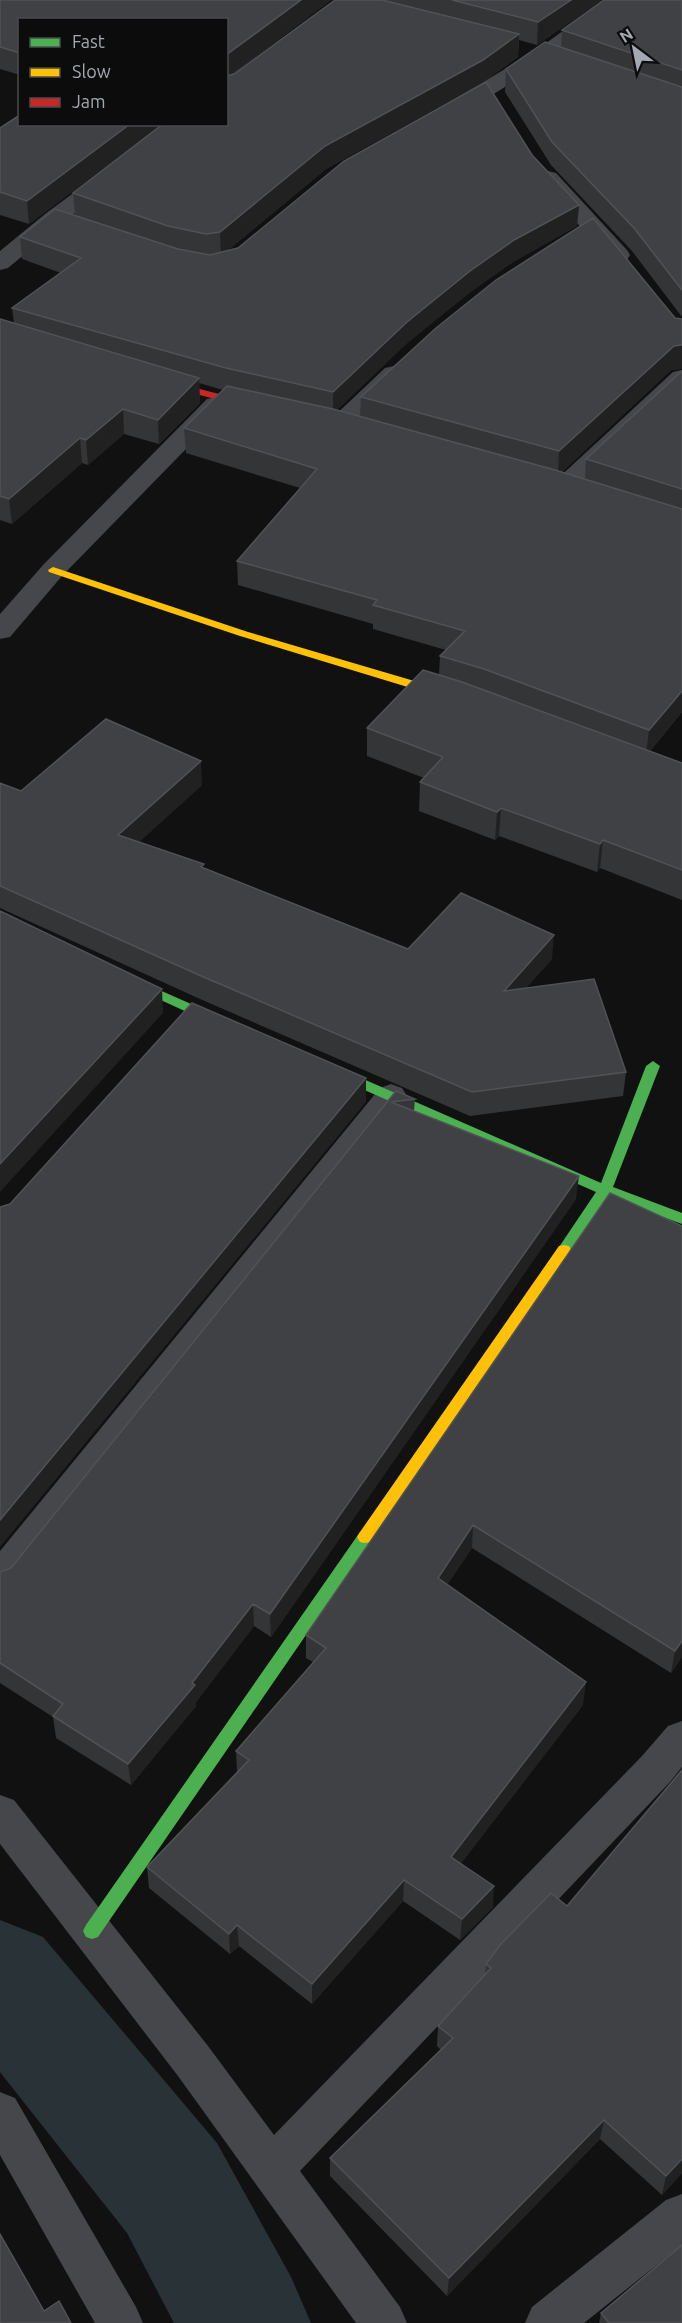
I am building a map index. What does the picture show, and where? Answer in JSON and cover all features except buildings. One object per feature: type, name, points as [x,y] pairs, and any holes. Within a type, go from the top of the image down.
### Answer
[{"type":"street","points":[[428,124],[490,89],[619,0]]},
{"type":"street","points":[[520,49],[564,62]]},
{"type":"street","points":[[490,89],[503,109]]},
{"type":"street","points":[[0,263],[53,219],[178,126]]},
{"type":"street","points":[[534,159],[585,234],[630,269]]},
{"type":"street","points":[[53,219],[74,226]]},
{"type":"street","points":[[339,426],[407,361]]},
{"type":"street","points":[[144,377],[221,399],[275,411]]},
{"type":"street","points":[[563,487],[682,377]]},
{"type":"street","points":[[0,631],[52,570],[221,399]]},
{"type":"street","points":[[52,570],[244,634],[461,699]]},
{"type":"street","points":[[105,969],[241,1032]]},
{"type":"street","points":[[165,1035],[188,1009]]},
{"type":"street","points":[[305,1059],[605,1190],[682,1219]]},
{"type":"street","points":[[92,1931],[605,1190],[653,1066]]},
{"type":"street","points":[[0,1578],[391,1096]]},
{"type":"street","points":[[273,2167],[648,1777],[682,1738]]},
{"type":"street","points":[[0,1813],[273,2167],[384,2323]]},
{"type":"street","points":[[0,2113],[120,2323]]},
{"type":"street","points":[[548,2323],[682,2216]]},
{"type":"waterway","points":[[0,1977],[172,2188],[245,2323]]},
{"type":"traffic: fast","points":[[121,977],[229,1026]]},
{"type":"traffic: fast","points":[[564,1250],[605,1190],[653,1066]]},
{"type":"traffic: fast","points":[[324,1067],[605,1190],[682,1219]]},
{"type":"traffic: fast","points":[[92,1931],[365,1537]]},
{"type":"traffic: slow","points":[[53,570],[244,634],[451,696]]},
{"type":"traffic: slow","points":[[365,1537],[564,1250]]},
{"type":"traffic: jam","points":[[157,381],[258,407]]}]
